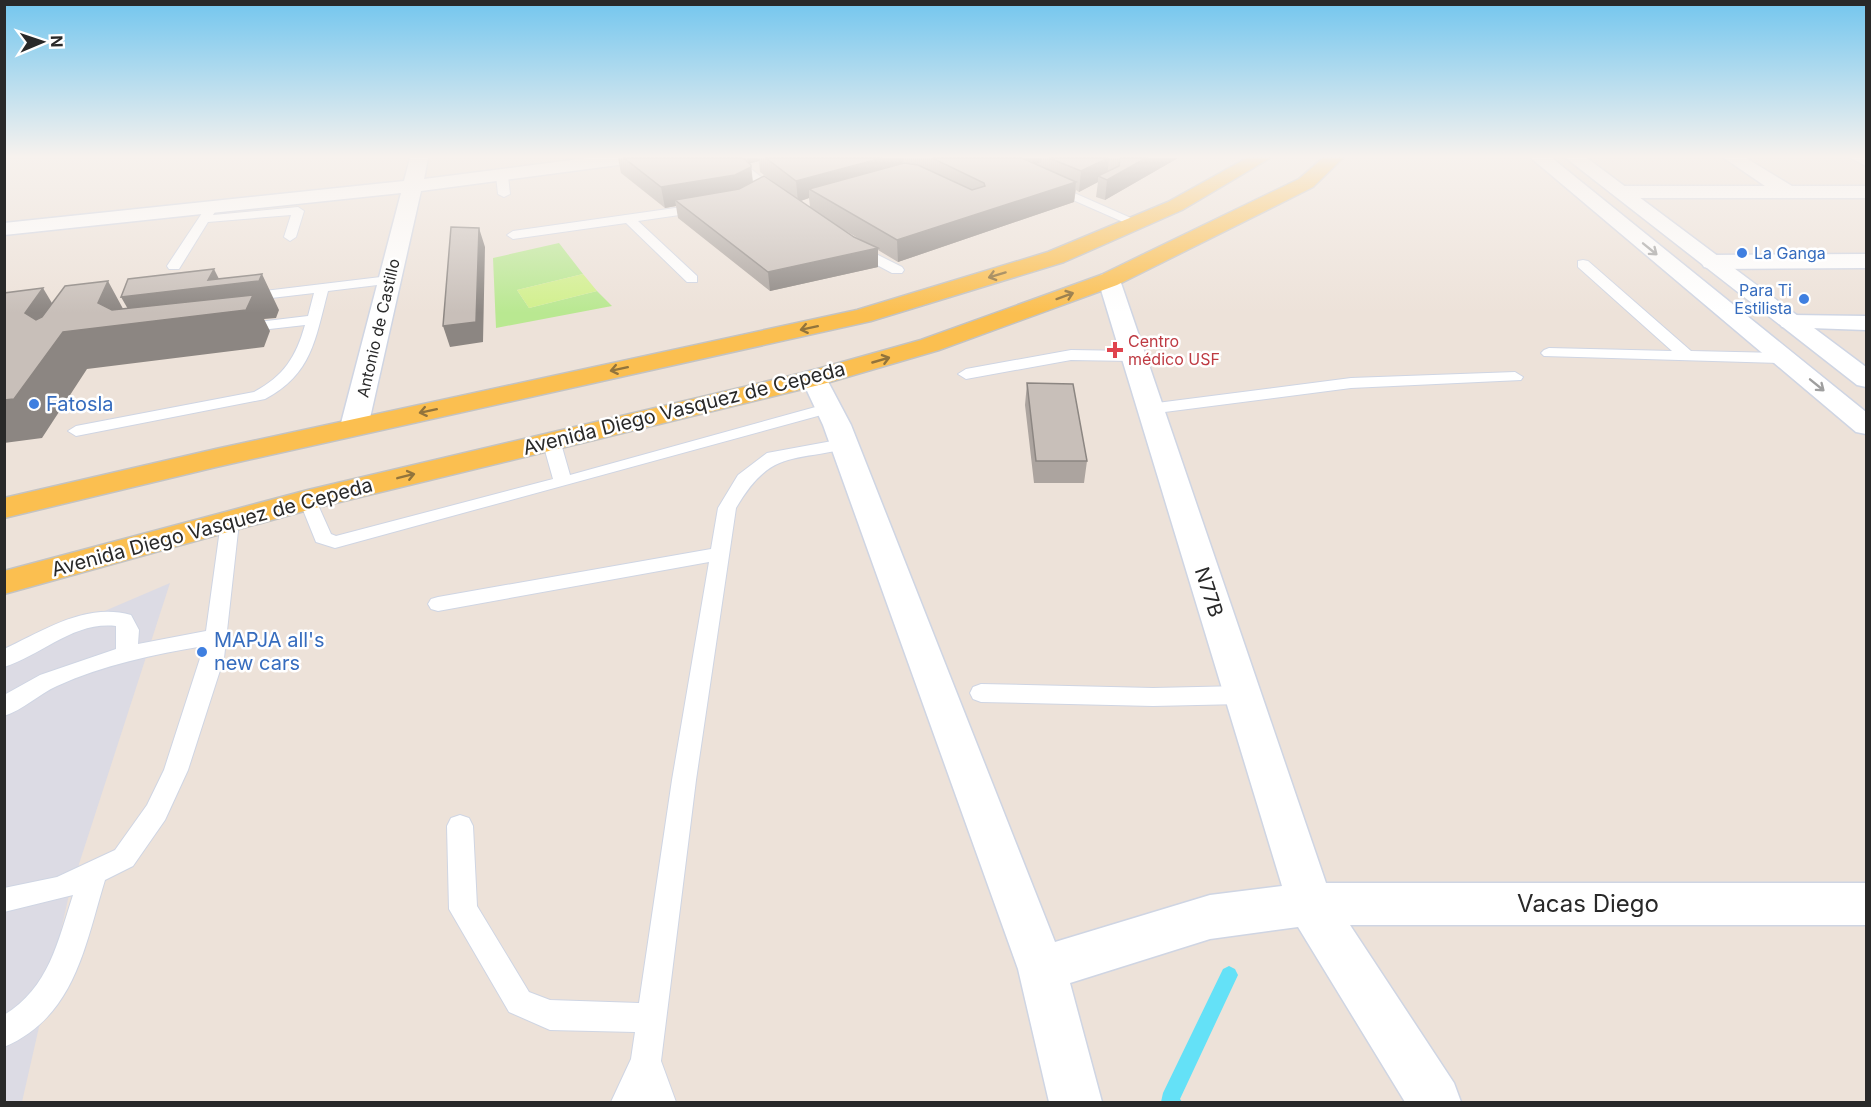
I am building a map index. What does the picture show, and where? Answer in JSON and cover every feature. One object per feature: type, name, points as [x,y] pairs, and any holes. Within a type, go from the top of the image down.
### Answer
[{"type":"main road","points":[[4,508],[354,427],[862,316],[1056,257],[1166,210]]},
{"type":"main road","name":"Avenida Diego Vasquez de Cepeda","points":[[4,584],[308,500],[551,441],[822,393],[930,345],[1109,280],[1252,210]]},
{"type":"street","points":[[4,229],[233,210]]},
{"type":"street","name":"Antonio de Castillo","points":[[354,427],[405,210]]},
{"type":"street","points":[[1603,210],[1866,426]]},
{"type":"street","points":[[1643,210],[1866,379]]},
{"type":"street","points":[[1712,262],[1866,261]]},
{"type":"street","name":"N77B","points":[[1109,280],[1310,904],[1435,1102]]},
{"type":"street","points":[[1791,322],[1866,322]]},
{"type":"street","points":[[822,393],[1042,969],[1075,1102]]},
{"type":"street","name":"Vacas Diego","points":[[1042,969],[1210,917],[1310,904],[1866,904]]},
{"type":"lane","points":[[513,235],[691,210]]},
{"type":"lane","points":[[1104,210],[1134,222]]},
{"type":"lane","points":[[174,266],[208,213],[298,211],[290,237]]},
{"type":"lane","points":[[630,220],[692,279]]},
{"type":"lane","points":[[842,239],[897,270]]},
{"type":"lane","points":[[1582,264],[1689,357]]},
{"type":"lane","points":[[232,298],[389,280]]},
{"type":"lane","points":[[76,431],[260,396],[280,385],[291,374],[300,357],[322,288]]},
{"type":"lane","points":[[231,330],[312,320]]},
{"type":"lane","points":[[1550,353],[1784,358]]},
{"type":"lane","points":[[966,374],[1071,355],[1132,356]]},
{"type":"lane","points":[[1149,409],[1351,383],[1515,377]]},
{"type":"lane","points":[[308,500],[323,538],[334,542],[563,482],[822,393]]},
{"type":"lane","points":[[551,441],[563,482]]},
{"type":"lane","points":[[627,1102],[646,1061],[727,508],[744,479],[772,457],[843,444]]},
{"type":"lane","points":[[4,900],[60,888],[124,858],[156,812],[176,770],[213,658],[230,522]]},
{"type":"lane","points":[[438,603],[719,554]]},
{"type":"lane","points":[[4,659],[80,624],[109,616],[124,620],[128,630],[126,653]]},
{"type":"lane","points":[[4,707],[51,680],[126,653],[216,637]]},
{"type":"lane","points":[[981,693],[1153,697],[1242,695]]},
{"type":"lane","points":[[460,826],[463,909],[519,1002],[550,1015],[651,1018]]},
{"type":"lane","points":[[4,1032],[27,1017],[62,977],[93,874]]},
{"type":"lane","points":[[646,1061],[660,1102]]},
{"type":"shaded area","points":[[170,583],[69,895],[22,1102],[4,1102],[4,654]]},
{"type":"green space","points":[[559,243],[583,274],[517,290],[529,308],[597,291],[612,306],[496,328],[493,258]]},
{"type":"green space","points":[[583,274],[597,291],[529,308],[517,290]]},
{"type":"building","points":[[687,210],[814,210],[854,237],[878,248],[768,272]]},
{"type":"building","points":[[845,210],[991,210],[897,240]]},
{"type":"building","points":[[451,227],[479,228],[476,322],[443,326]]},
{"type":"building","points":[[214,269],[208,280],[262,274],[259,281],[121,297],[128,279]]},
{"type":"building","points":[[108,281],[98,303],[112,310],[253,295],[246,310],[63,332],[14,399],[4,400],[4,293],[43,288],[25,313],[36,320],[42,317],[65,286]]},
{"type":"building","points":[[1027,383],[1073,384],[1087,461],[1036,461]]},
{"type":"waterway","points":[[1172,1102],[1170,1100],[1229,975]]},
{"type":"place","name":"La Ganga","points":[[1742,253]]},
{"type":"place","name":"Para Ti Estilista","points":[[1804,299]]},
{"type":"place","name":"Centro médico USF","points":[[1115,350]]},
{"type":"place","name":"Fatosla","points":[[34,404]]},
{"type":"place","name":"MAPJA all's new cars","points":[[202,652]]}]
